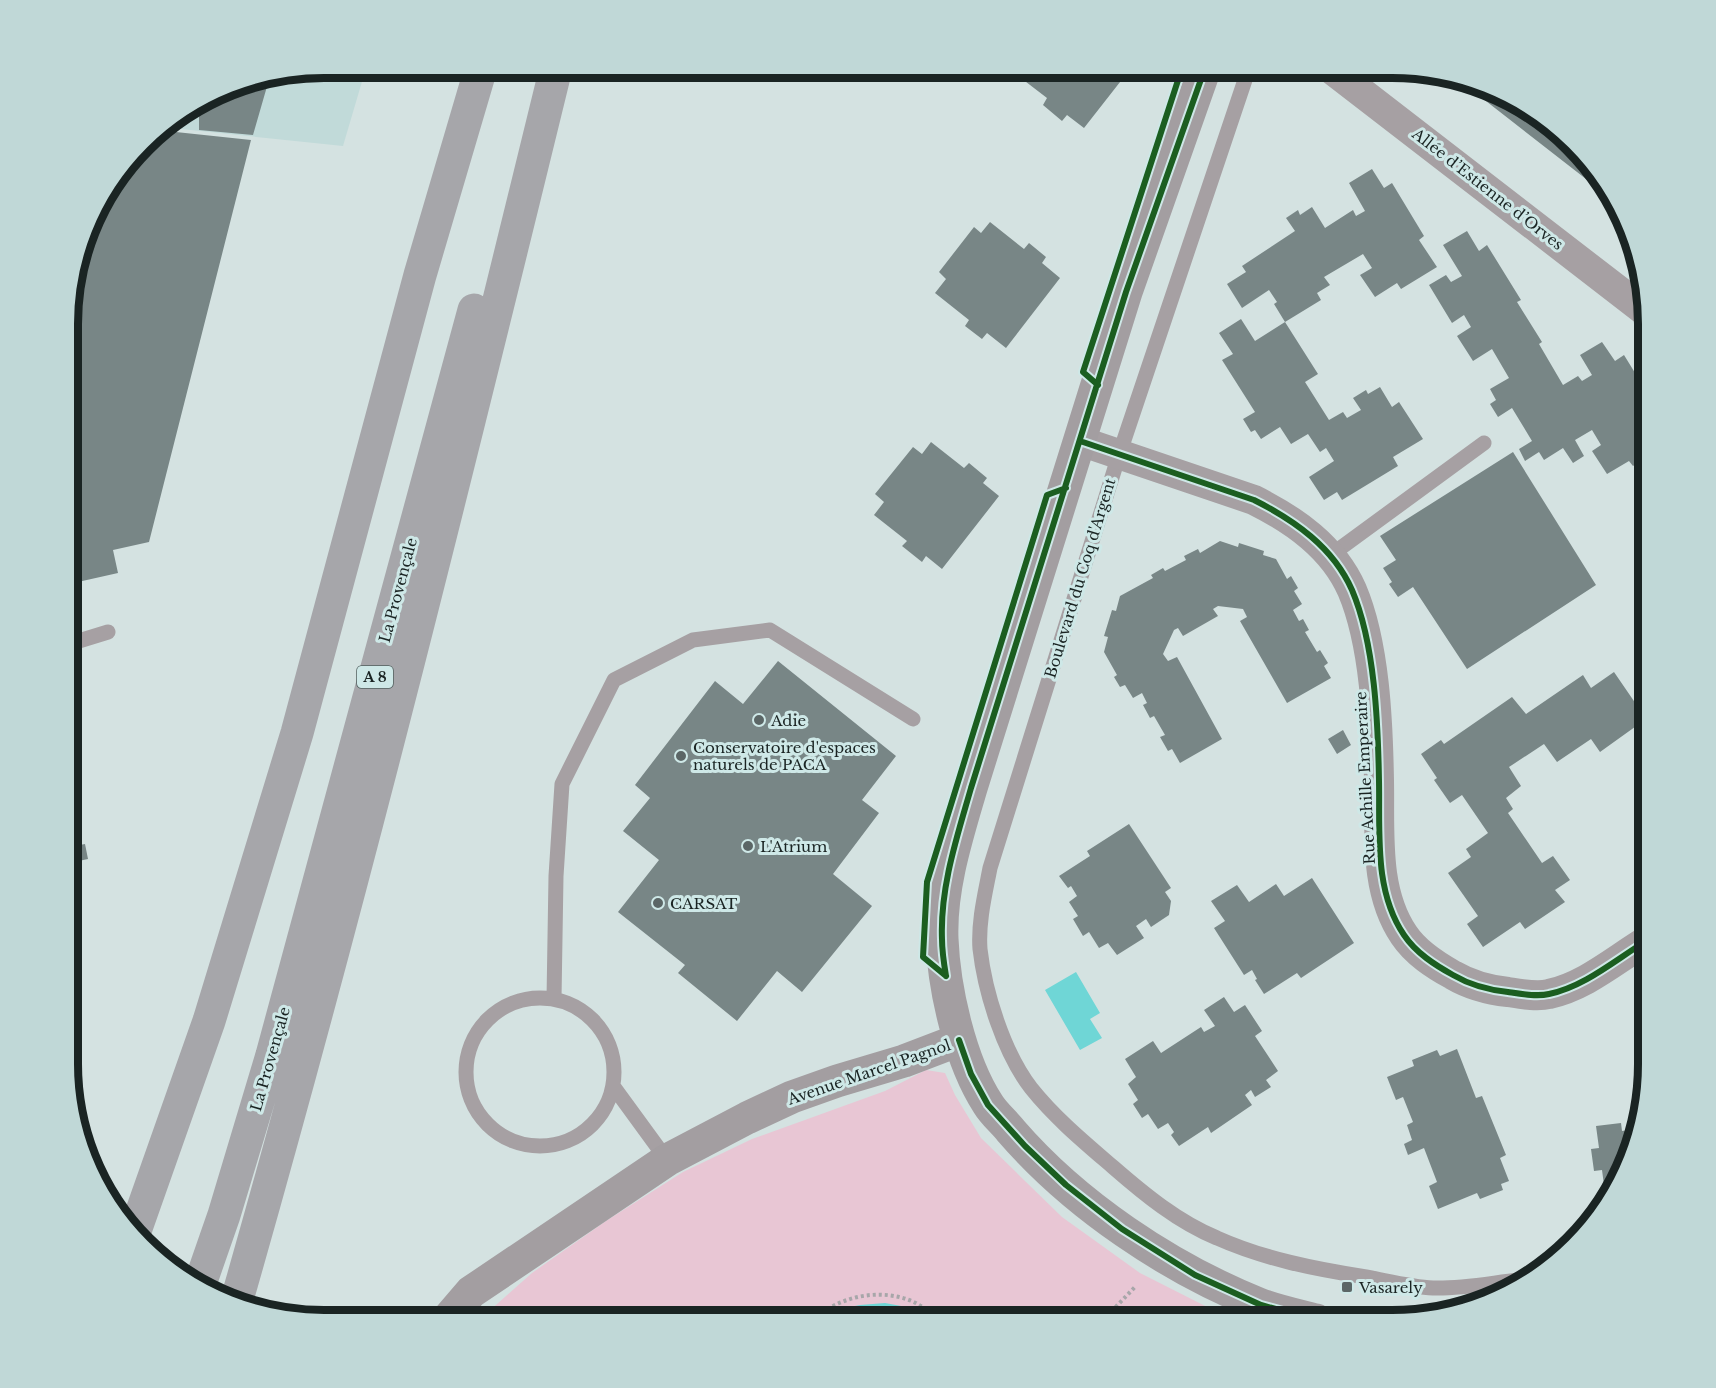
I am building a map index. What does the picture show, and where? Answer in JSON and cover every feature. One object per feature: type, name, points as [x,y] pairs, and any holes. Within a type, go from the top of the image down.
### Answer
[{"type":"highway","points":[[137,1224],[209,1021],[297,733],[420,275],[478,78]]},
{"type":"highway","name":"La Provençale","points":[[202,1278],[224,1215],[272,1055],[478,297],[540,78]]},
{"type":"highway","points":[[238,1294],[388,744],[554,78]]},
{"type":"street","points":[[959,1040],[947,986],[942,938],[944,903],[951,860],[971,788],[1130,282],[1201,78]]},
{"type":"street","name":"Allée d’Estienne d’Orves","points":[[1343,78],[1637,305]]},
{"type":"street","name":"Rue Achille Emperaire","points":[[1080,441],[1254,500],[1280,513],[1305,531],[1331,555],[1352,589],[1367,637],[1378,743],[1381,876],[1389,905],[1404,935],[1419,952],[1462,980],[1489,990],[1518,994],[1548,994],[1581,982],[1638,946]]},
{"type":"street","name":"Avenue Marcel Pagnol","points":[[456,1310],[471,1292],[667,1160],[792,1097],[904,1061],[959,1040],[971,1074],[988,1105],[1025,1146],[1066,1185],[1122,1229],[1195,1275],[1261,1305],[1279,1310]]},
{"type":"lane","name":"Boulevard du Coq d'Argent","points":[[1246,78],[1119,454],[990,868],[982,907],[980,947],[988,987],[1000,1027],[1016,1065],[1030,1087],[1061,1121],[1121,1174],[1168,1211],[1215,1238],[1260,1255],[1291,1263],[1402,1284],[1432,1288],[1508,1281]]},
{"type":"lane","points":[[1331,555],[1484,443]]},
{"type":"lane","points":[[554,999],[556,876],[562,784],[614,680],[693,640],[770,630],[913,719]]},
{"type":"lane","points":[[78,641],[108,632]]},
{"type":"lane","points":[[529,998],[554,999],[576,1006],[595,1021],[608,1040],[614,1063],[613,1086],[604,1109],[589,1129],[567,1142],[543,1147],[517,1144],[499,1134],[478,1114],[467,1091],[465,1066],[471,1042],[485,1021],[505,1006],[529,998]]},
{"type":"lane","points":[[613,1086],[667,1160]]},
{"type":"path","points":[[1112,1310],[1135,1287]]},
{"type":"path","points":[[826,1310],[858,1296],[886,1294],[910,1300],[928,1310]]},
{"type":"shaded area","points":[[363,78],[343,146],[175,128],[215,103],[261,86],[292,80]]},
{"type":"shaded area","points":[[926,1070],[945,1073],[955,1095],[981,1138],[1062,1217],[1140,1273],[1213,1310],[490,1310],[532,1273],[606,1221],[683,1172],[752,1139],[885,1091]]},
{"type":"water","points":[[1076,972],[1100,1013],[1090,1019],[1102,1038],[1080,1050],[1045,990]]},
{"type":"water","points":[[885,1303],[915,1310],[839,1310]]},
{"type":"building","points":[[1021,78],[1123,78],[1084,128],[1067,115],[1062,121],[1043,105],[1047,98]]},
{"type":"building","points":[[267,85],[253,135],[199,130],[199,112],[201,111],[245,91]]},
{"type":"building","points":[[1475,93],[1501,103],[1542,129],[1566,150],[1594,186]]},
{"type":"building","points":[[171,131],[251,140],[149,542],[113,550],[118,573],[78,582],[78,324],[80,292],[86,261],[103,215],[111,201],[139,162]]},
{"type":"building","points":[[1372,169],[1384,188],[1392,183],[1424,236],[1419,240],[1437,267],[1401,289],[1397,283],[1375,297],[1360,275],[1372,268],[1363,254],[1324,277],[1330,285],[1317,293],[1321,300],[1285,322],[1269,290],[1242,308],[1227,284],[1246,272],[1242,266],[1295,231],[1286,218],[1298,210],[1300,215],[1312,207],[1325,228],[1353,210],[1356,216],[1365,211],[1349,183]]},
{"type":"building","points":[[990,222],[1024,249],[1029,243],[1046,257],[1042,263],[1060,278],[1006,348],[987,333],[982,339],[965,326],[969,320],[935,293],[946,279],[939,272],[974,227],[981,233]]},
{"type":"building","points":[[1467,231],[1479,251],[1487,245],[1521,300],[1517,302],[1542,342],[1539,344],[1563,385],[1578,376],[1582,381],[1592,375],[1580,355],[1602,342],[1615,361],[1624,355],[1638,378],[1638,462],[1633,466],[1629,461],[1607,474],[1592,451],[1601,445],[1592,430],[1575,440],[1584,456],[1573,463],[1563,448],[1544,460],[1539,452],[1525,461],[1519,449],[1532,441],[1512,408],[1498,417],[1490,404],[1496,400],[1490,389],[1509,378],[1492,349],[1473,361],[1457,336],[1471,327],[1464,315],[1452,323],[1429,285],[1446,275],[1451,282],[1462,276],[1443,245]]},
{"type":"building","points":[[1241,319],[1255,341],[1285,322],[1318,374],[1305,382],[1329,420],[1343,412],[1347,418],[1361,410],[1353,398],[1366,390],[1368,394],[1380,387],[1392,407],[1399,402],[1423,439],[1393,457],[1398,466],[1342,500],[1337,492],[1324,500],[1309,477],[1334,461],[1326,448],[1320,452],[1308,434],[1291,444],[1280,427],[1261,439],[1255,430],[1251,432],[1243,419],[1255,412],[1222,360],[1233,354],[1219,333]]},
{"type":"building","points":[[931,442],[964,468],[969,463],[987,478],[983,483],[999,496],[942,569],[926,556],[922,562],[902,546],[907,541],[874,515],[884,502],[875,494],[913,447],[922,454]]},
{"type":"building","points":[[1513,452],[1596,585],[1467,669],[1413,587],[1398,597],[1389,584],[1392,582],[1383,568],[1396,560],[1380,536]]},
{"type":"building","points":[[1220,541],[1238,547],[1239,543],[1264,551],[1263,555],[1276,559],[1287,579],[1291,576],[1298,588],[1294,591],[1302,604],[1293,610],[1299,621],[1303,619],[1309,630],[1305,632],[1317,652],[1320,650],[1328,663],[1324,666],[1331,678],[1287,703],[1240,621],[1247,617],[1243,609],[1218,606],[1213,609],[1218,616],[1183,636],[1178,628],[1174,630],[1163,654],[1168,661],[1177,657],[1222,739],[1180,763],[1172,749],[1168,751],[1160,737],[1165,735],[1154,716],[1150,718],[1143,705],[1147,703],[1142,693],[1133,698],[1125,685],[1120,687],[1114,677],[1117,675],[1104,652],[1108,637],[1104,636],[1112,610],[1116,611],[1120,596],[1153,578],[1151,575],[1163,568],[1165,571],[1186,560],[1184,556],[1198,549],[1200,553]]},
{"type":"building","name":"L'Atrium","points":[[778,661],[896,756],[862,800],[879,813],[833,874],[872,906],[802,992],[777,971],[737,1021],[678,973],[685,965],[618,912],[659,860],[623,831],[650,798],[635,785],[715,681],[743,704]]},
{"type":"building","points":[[1614,672],[1638,707],[1638,725],[1600,752],[1591,739],[1557,762],[1544,744],[1509,767],[1521,786],[1506,798],[1513,809],[1508,813],[1542,863],[1553,856],[1570,880],[1555,890],[1565,902],[1525,929],[1520,922],[1483,947],[1467,924],[1478,916],[1448,873],[1471,857],[1466,849],[1488,833],[1462,795],[1450,803],[1434,780],[1437,778],[1421,754],[1441,740],[1444,744],[1512,697],[1526,714],[1583,675],[1591,688]]},
{"type":"building","points":[[1343,730],[1351,745],[1337,754],[1328,739]]},
{"type":"building","points":[[1129,824],[1171,888],[1165,892],[1171,901],[1169,915],[1151,927],[1146,919],[1136,926],[1144,938],[1117,955],[1108,943],[1099,948],[1089,932],[1083,936],[1073,919],[1078,916],[1069,902],[1077,896],[1071,886],[1068,888],[1059,876],[1090,856],[1087,851]]},
{"type":"building","points":[[85,844],[88,859],[78,861],[78,845]]},
{"type":"building","points":[[1312,878],[1354,943],[1301,978],[1297,973],[1264,994],[1252,970],[1244,975],[1214,928],[1225,921],[1211,901],[1237,885],[1249,902],[1276,884],[1284,896]]},
{"type":"building","points":[[1224,997],[1234,1012],[1245,1005],[1262,1031],[1255,1036],[1278,1071],[1266,1080],[1271,1087],[1255,1097],[1251,1090],[1245,1095],[1252,1105],[1211,1133],[1208,1127],[1179,1146],[1171,1135],[1174,1132],[1168,1123],[1158,1129],[1148,1114],[1142,1118],[1133,1104],[1138,1100],[1128,1084],[1136,1077],[1125,1059],[1153,1041],[1161,1053],[1201,1027],[1204,1032],[1215,1026],[1204,1010]]},
{"type":"building","points":[[1457,1049],[1476,1098],[1482,1096],[1506,1155],[1500,1158],[1509,1181],[1501,1184],[1503,1190],[1480,1199],[1477,1193],[1438,1209],[1429,1186],[1437,1182],[1424,1148],[1408,1155],[1404,1144],[1412,1140],[1407,1125],[1413,1122],[1403,1097],[1396,1100],[1387,1077],[1414,1066],[1412,1060],[1437,1050],[1440,1056]]},
{"type":"building","points":[[1621,1123],[1622,1131],[1629,1130],[1613,1173],[1604,1188],[1602,1170],[1594,1171],[1591,1149],[1599,1148],[1596,1126]]},
{"type":"cycle path","points":[[1098,385],[1083,372],[1179,78]]},
{"type":"cycle path","points":[[946,976],[942,920],[950,862],[960,825],[1126,292],[1201,78]]},
{"type":"cycle path","points":[[1080,441],[1254,500],[1284,516],[1311,536],[1344,575],[1360,611],[1374,684],[1379,841],[1383,881],[1394,918],[1404,935],[1420,953],[1459,979],[1473,984],[1501,991],[1539,995],[1576,985],[1638,946]]},
{"type":"cycle path","points":[[946,976],[923,957],[927,882],[1047,495],[1066,488]]},
{"type":"cycle path","points":[[959,1040],[971,1074],[988,1105],[1025,1146],[1066,1185],[1122,1229],[1195,1275],[1261,1305],[1279,1310]]},
{"type":"place","name":"Adie","points":[[759,720]]},
{"type":"place","name":"Conservatoire d'espaces naturels de PACA","points":[[681,756]]},
{"type":"place","name":"L'Atrium","points":[[748,846]]},
{"type":"place","name":"CARSAT","points":[[658,903]]},
{"type":"place","name":"Vasarely","points":[[1347,1287]]}]
